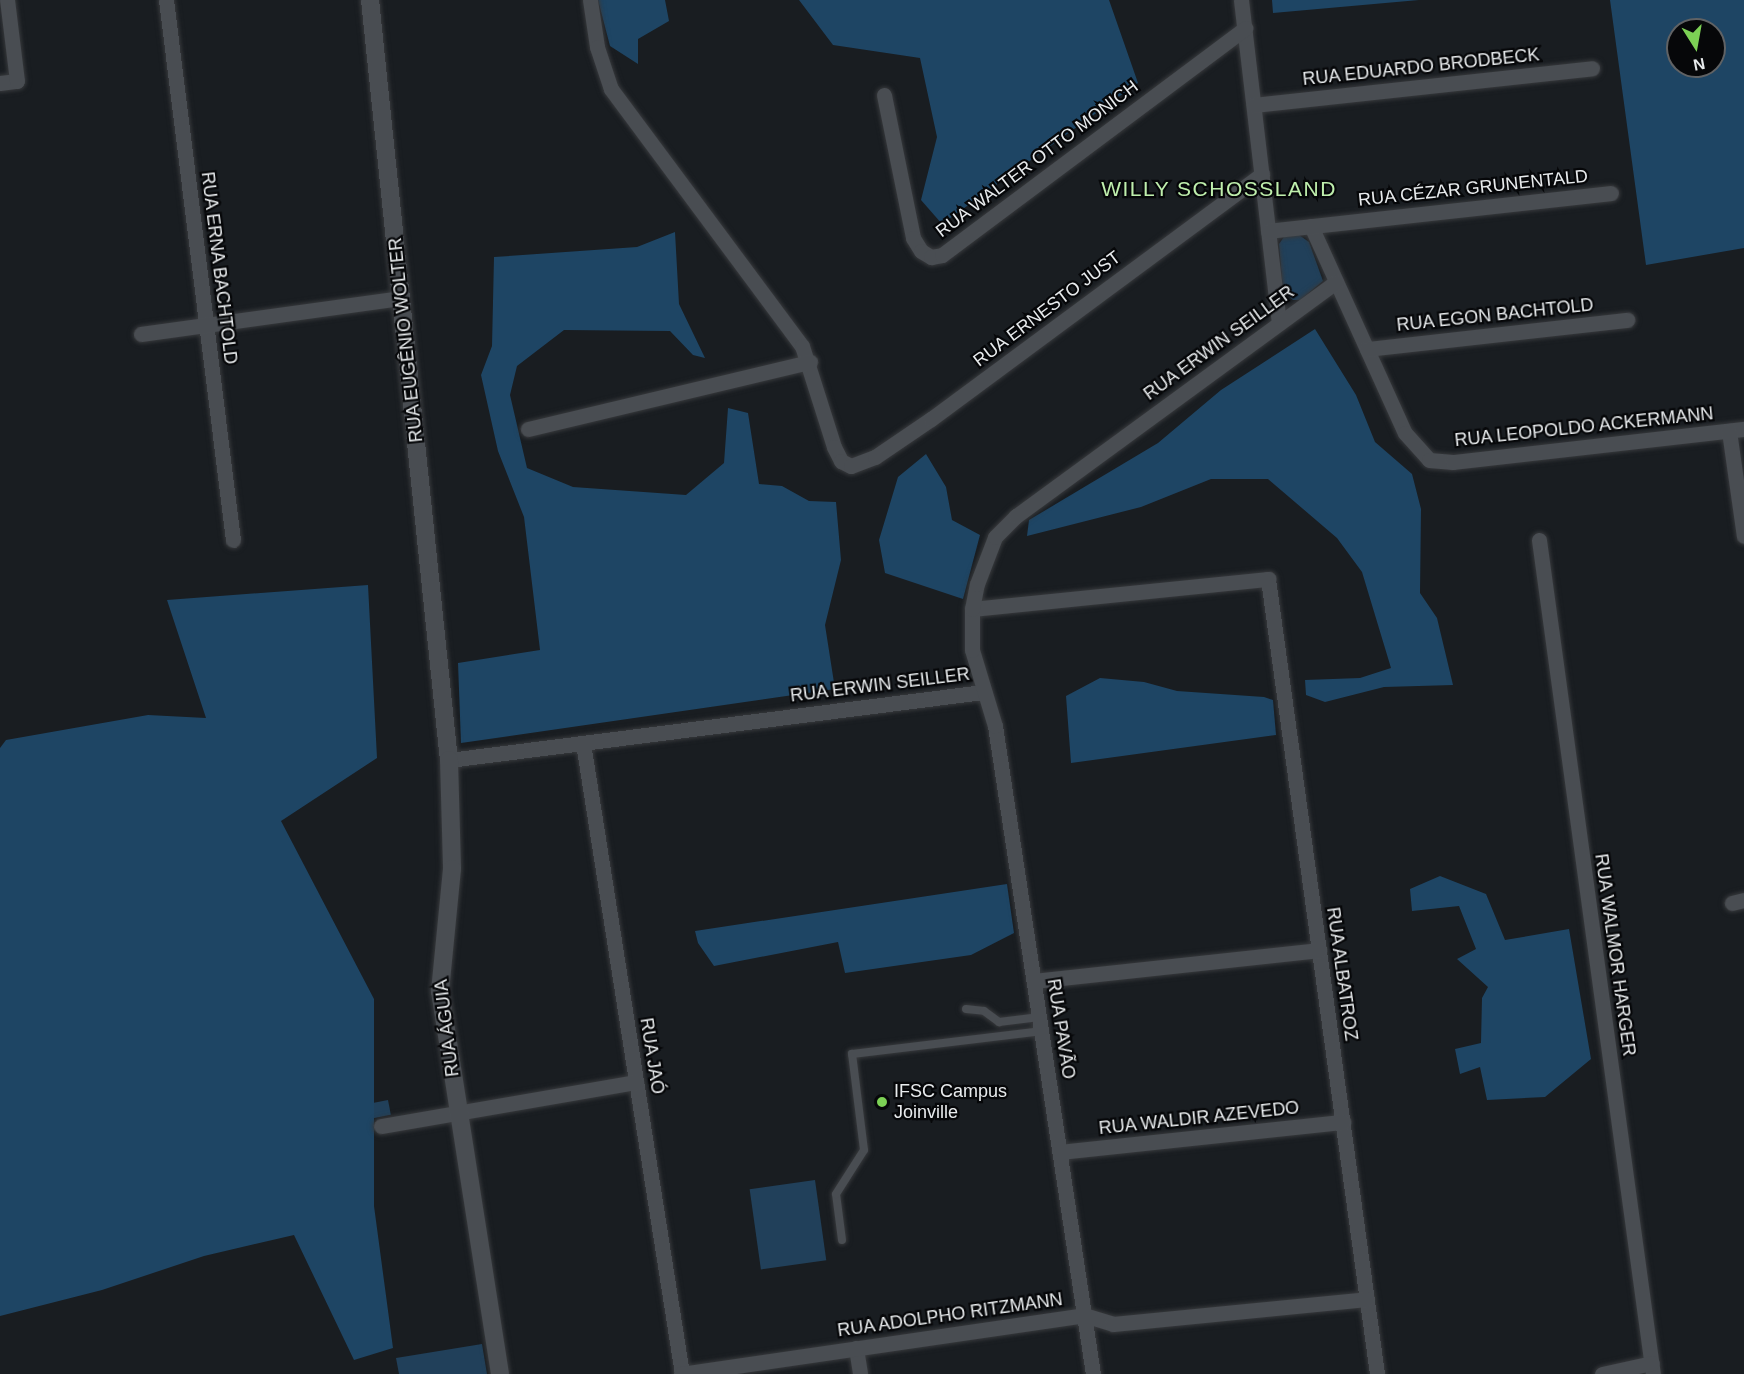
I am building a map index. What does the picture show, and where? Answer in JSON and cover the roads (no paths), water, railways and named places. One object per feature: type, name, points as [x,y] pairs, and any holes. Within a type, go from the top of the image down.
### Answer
[{"type":"street","points":[[0,83],[17,81],[7,0]]},
{"type":"street","name":"RUA ERNA BACHTOLD","points":[[166,0],[233,540]]},
{"type":"street","name":"RUA EUGÊNIO WOLTER","points":[[370,0],[443,680]]},
{"type":"street","points":[[528,429],[810,362],[777,309],[620,104],[603,70],[590,0]]},
{"type":"street","points":[[1241,0],[1279,323]]},
{"type":"street","name":"RUA WALTER OTTO MONICH","points":[[884,95],[913,238],[921,251],[931,257],[942,255],[1245,28]]},
{"type":"street","name":"RUA EDUARDO BRODBECK","points":[[1254,105],[1592,68]]},
{"type":"street","name":"RUA ERNESTO JUST","points":[[810,362],[834,447],[841,461],[851,466],[875,457],[931,419],[1262,174]]},
{"type":"street","name":"RUA CÉZAR GRUNENTALD","points":[[1268,231],[1611,193]]},
{"type":"street","points":[[1311,226],[1367,349]]},
{"type":"street","name":"RUA ERWIN SEILLER","points":[[450,760],[983,692],[972,650],[972,609],[988,549],[1004,526],[1336,282]]},
{"type":"street","points":[[141,334],[402,298]]},
{"type":"street","name":"RUA EGON BACHTOLD","points":[[1367,349],[1628,320]]},
{"type":"street","name":"RUA LEOPOLDO ACKERMANN","points":[[1367,349],[1410,441],[1429,460],[1453,462],[1737,430]]},
{"type":"street","points":[[1737,430],[1744,536]]},
{"type":"street","name":"RUA WALMOR HARGER","points":[[1539,540],[1652,1369]]},
{"type":"street","name":"RUA ALBATROZ","points":[[972,609],[1268,579],[1377,1374]]},
{"type":"street","name":"RUA ÁGUIA","points":[[443,680],[450,760],[452,869],[440,991],[500,1374]]},
{"type":"street","name":"RUA PAVÃO","points":[[983,692],[996,726],[1093,1374]]},
{"type":"street","name":"RUA JAÓ","points":[[583,743],[682,1374]]},
{"type":"street","points":[[1034,981],[1319,950]]},
{"type":"street","points":[[381,1126],[636,1083]]},
{"type":"street","name":"RUA WALDIR AZEVEDO","points":[[1060,1152],[1343,1122]]},
{"type":"street","name":"RUA ADOLPHO RITZMANN","points":[[682,1374],[1084,1315],[1113,1324],[1367,1299]]},
{"type":"street","points":[[856,1348],[860,1374]]},
{"type":"street","points":[[1602,1374],[1652,1369]]},
{"type":"lane","points":[[966,1009],[984,1011],[999,1022],[1041,1024]]},
{"type":"lane","points":[[842,1240],[836,1194],[864,1150],[852,1054],[1041,1024]]},
{"type":"place","name":"IFSC Campus Joinville","points":[[882,1102]]},
{"type":"district","name":"WILLY SCHOSSLAND","points":[[1219,189]]}]
